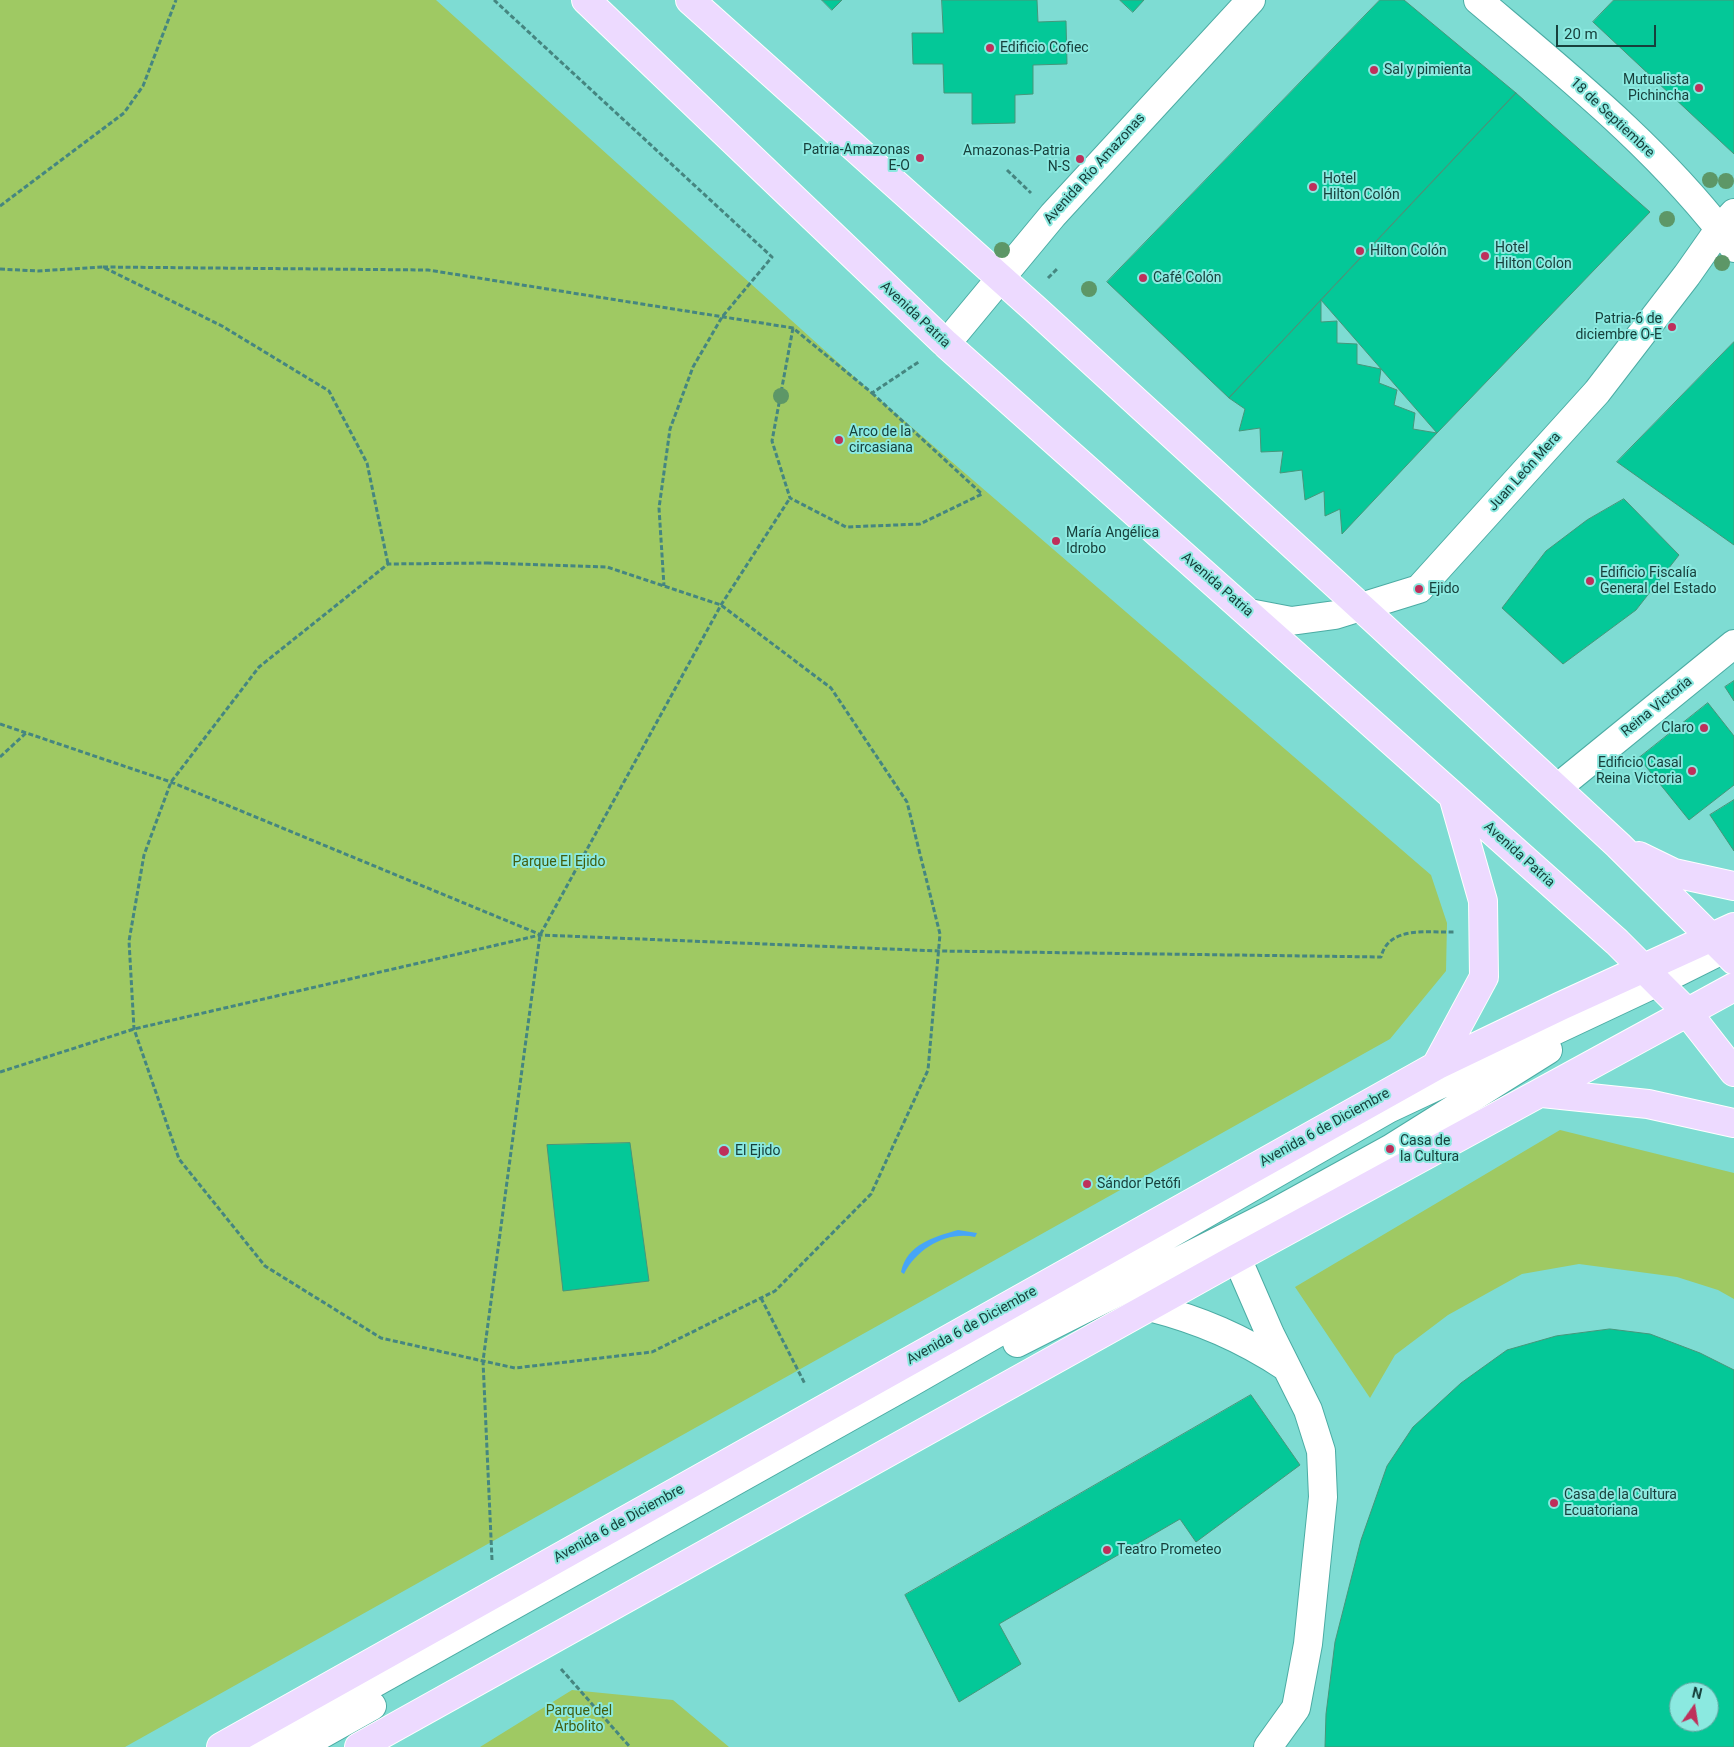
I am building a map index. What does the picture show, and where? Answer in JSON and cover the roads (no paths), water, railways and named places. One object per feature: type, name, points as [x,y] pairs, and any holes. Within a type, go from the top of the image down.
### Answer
[{"type":"main road","name":"Avenida Patria","points":[[586,0],[946,344],[1249,612],[1651,975],[1687,1012],[1734,1072]]},
{"type":"main road","points":[[690,0],[1362,608],[1618,845],[1727,943]]},
{"type":"main road","points":[[1436,1066],[1484,977],[1483,902],[1453,796]]},
{"type":"main road","points":[[1618,845],[1674,873],[1734,886]]},
{"type":"main road","name":"Avenida 6 de Diciembre","points":[[221,1747],[1436,1066],[1727,943]]},
{"type":"main road","points":[[359,1747],[727,1540],[868,1464],[1237,1258],[1734,987]]},
{"type":"main road","points":[[1542,1093],[1648,1104],[1734,1123]]},
{"type":"street","name":"Avenida Río Amazonas","points":[[946,344],[1053,214],[1251,0]]},
{"type":"street","name":"18 de Septiembre","points":[[1478,0],[1641,142],[1729,230]]},
{"type":"street","name":"Juan León Mera","points":[[1249,612],[1291,621],[1335,615],[1419,589],[1597,392],[1687,275],[1729,230]]},
{"type":"street","name":"Reina Victoria","points":[[1557,788],[1734,644]]},
{"type":"street","points":[[260,1747],[910,1383],[1388,1109],[1651,975]]},
{"type":"street","points":[[299,1747],[1037,1332],[1272,1214],[1390,1148],[1651,975]]},
{"type":"street","points":[[1237,1258],[1308,1410],[1321,1451],[1323,1497],[1308,1644],[1296,1708],[1268,1747]]},
{"type":"street","points":[[1149,1307],[1200,1321],[1242,1340],[1287,1368]]},
{"type":"water","points":[[958,1230],[977,1233],[975,1237],[954,1237],[934,1243],[917,1256],[904,1274],[901,1272],[904,1262],[915,1248],[931,1239]]},
{"type":"place","name":"Edificio Cofiec","points":[[990,48]]},
{"type":"place","name":"Sal y pimienta","points":[[1374,70]]},
{"type":"place","name":"Mutualista Pichincha","points":[[1699,88]]},
{"type":"place","name":"Patria-Amazonas E-O","points":[[920,158]]},
{"type":"place","name":"Amazonas-Patria N-S","points":[[1080,159]]},
{"type":"place","name":"Hotel Hilton Colón","points":[[1313,187]]},
{"type":"place","name":"Hilton Colón","points":[[1360,251]]},
{"type":"place","name":"Hotel Hilton Colon","points":[[1485,256]]},
{"type":"place","name":"Café Colón","points":[[1143,278]]},
{"type":"place","name":"Patria-6 de diciembre O-E","points":[[1672,327]]},
{"type":"place","name":"Arco de la circasiana","points":[[839,440]]},
{"type":"place","name":"María Angélica Idrobo","points":[[1056,541]]},
{"type":"place","name":"Edificio Fiscalía General del Estado","points":[[1590,581]]},
{"type":"place","name":"Ejido","points":[[1419,589]]},
{"type":"place","name":"Claro","points":[[1704,728]]},
{"type":"place","name":"Edificio Casal Reina Victoria","points":[[1692,771]]},
{"type":"place","name":"Casa de la Cultura","points":[[1390,1149]]},
{"type":"place","name":"El Ejido","points":[[724,1151]]},
{"type":"place","name":"Sándor Petőfi","points":[[1087,1184]]},
{"type":"place","name":"Casa de la Cultura Ecuatoriana","points":[[1554,1503]]},
{"type":"place","name":"Teatro Prometeo","points":[[1107,1550]]},
{"type":"park label","name":"Parque El Ejido","points":[[559,862]]},
{"type":"park label","name":"Parque del Arbolito","points":[[579,1719]]}]
